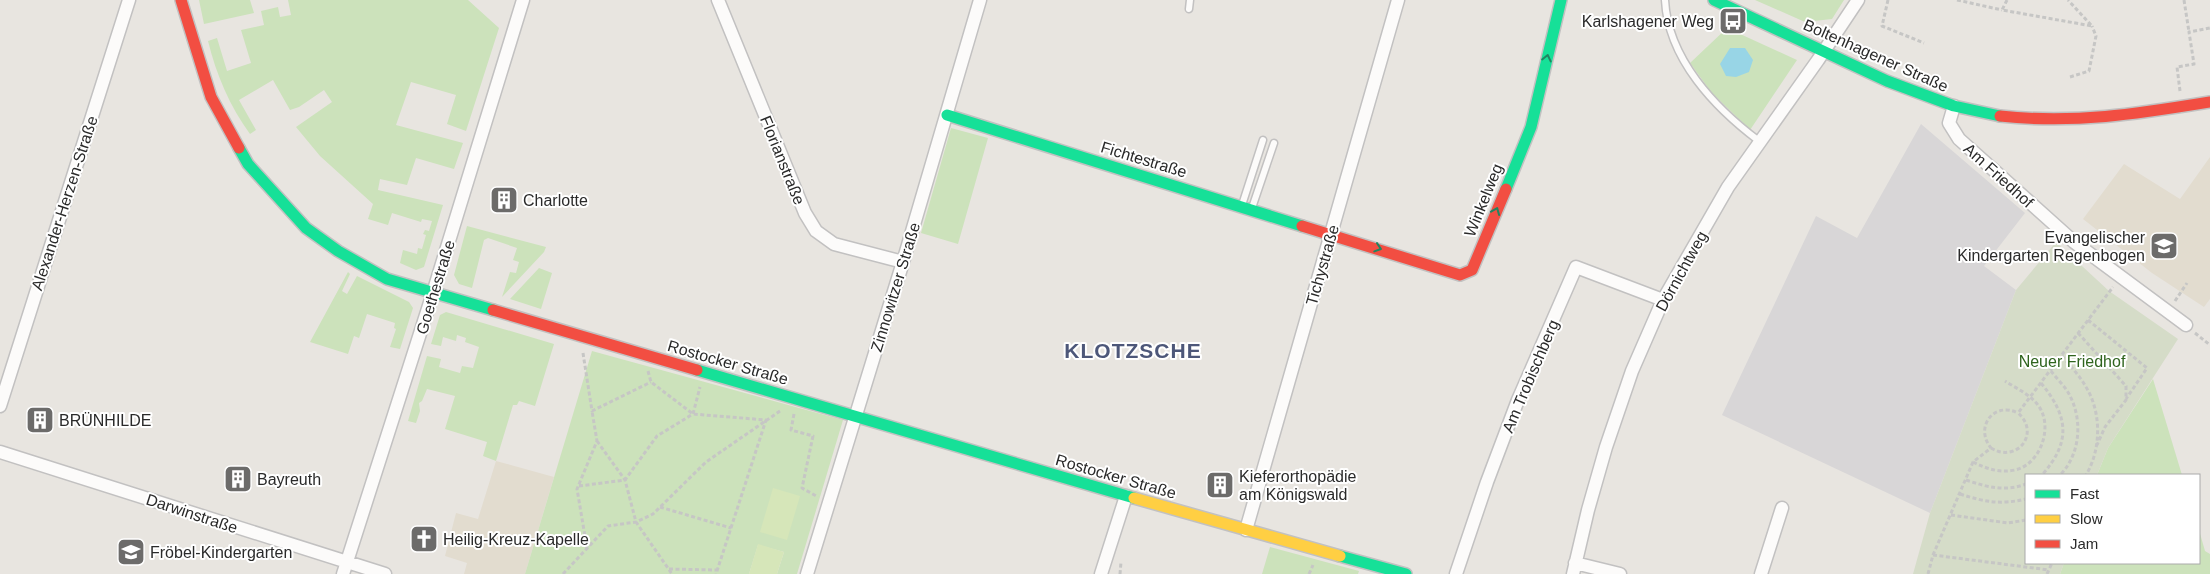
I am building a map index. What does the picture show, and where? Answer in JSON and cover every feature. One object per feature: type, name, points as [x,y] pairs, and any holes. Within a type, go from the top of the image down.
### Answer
[{"type":"street","name":"Alexander-Herzen-Straße","points":[[0,406],[129,0]]},
{"type":"street","name":"Rostocker Straße","points":[[182,0],[211,97],[246,160],[264,183],[306,228],[338,251],[387,279],[1126,496],[1406,574]]},
{"type":"street","name":"Goethestraße","points":[[345,568],[523,0]]},
{"type":"street","name":"Florianstraße","points":[[718,0],[805,213],[816,231],[834,244],[903,262]]},
{"type":"street","name":"Zinnowitzer Straße","points":[[807,574],[903,262],[980,0]]},
{"type":"street","name":"Tichystraße","points":[[1246,530],[1398,0]]},
{"type":"street","name":"Winkelweg","points":[[1331,233],[1460,274],[1472,270],[1531,127],[1561,0]]},
{"type":"street","name":"Boltenhagener Straße","points":[[1714,0],[1887,81],[1954,106],[1988,114],[2030,119],[2075,120],[2131,115],[2210,102]]},
{"type":"street","name":"Dörnichtweg","points":[[1574,568],[1606,447],[1632,371],[1663,300],[1728,187],[1858,0]]},
{"type":"street","name":"Am Friedhof","points":[[1954,106],[1949,122],[1958,139],[2074,242],[2186,325]]},
{"type":"street","name":"Fichtestraße","points":[[947,115],[1331,233]]},
{"type":"street","name":"Am Trobischberg","points":[[1456,574],[1487,482],[1518,400],[1576,267],[1663,300]]},
{"type":"street","name":"Darwinstraße","points":[[0,452],[345,568],[385,574]]},
{"type":"street","points":[[1101,574],[1126,496]]},
{"type":"street","points":[[1761,574],[1782,508]]},
{"type":"street","points":[[1574,568],[1620,574]]},
{"type":"lane","points":[[1189,9],[1190,0]]},
{"type":"lane","points":[[1665,0],[1666,19],[1691,72],[1709,97],[1731,120],[1759,141]]},
{"type":"lane","points":[[1246,207],[1263,140]]},
{"type":"lane","points":[[1246,207],[1274,143]]},
{"type":"path","points":[[1888,0],[1882,26],[1924,43]]},
{"type":"path","points":[[1957,0],[2092,26]]},
{"type":"path","points":[[2002,10],[2007,0]]},
{"type":"path","points":[[2068,0],[2092,26],[2096,36],[2088,71],[2070,77]]},
{"type":"path","points":[[2182,106],[2177,67],[2194,64],[2184,0]]},
{"type":"path","points":[[2189,32],[2210,28]]},
{"type":"path","points":[[2018,413],[2051,371],[2108,291],[2122,278]]},
{"type":"path","points":[[2168,312],[2187,283]]},
{"type":"path","points":[[2087,474],[2105,427],[2126,400],[2146,368],[2088,320]]},
{"type":"path","points":[[2186,325],[2210,345]]},
{"type":"path","points":[[2078,333],[2126,386],[2126,400]]},
{"type":"path","points":[[579,335],[585,360],[597,441],[625,480],[636,522],[672,574]]},
{"type":"path","points":[[643,354],[651,382],[694,414],[766,420]]},
{"type":"path","points":[[2062,356],[2086,387],[2097,413],[2097,445]]},
{"type":"path","points":[[2051,371],[2070,395],[2078,419],[2077,446],[2061,474]]},
{"type":"path","points":[[579,486],[625,480],[657,436],[694,414],[703,372]]},
{"type":"path","points":[[1974,462],[1985,468],[1997,471],[2016,470],[2030,462],[2044,441],[2046,427],[2041,410],[2031,397],[2005,381]]},
{"type":"path","points":[[592,411],[651,382]]},
{"type":"path","points":[[2041,383],[2055,400],[2063,420],[2063,442],[2054,462],[2043,474]]},
{"type":"path","points":[[563,574],[608,526],[636,522],[653,514],[706,462],[798,399]]},
{"type":"path","points":[[798,399],[791,430],[814,436],[802,488],[829,500]]},
{"type":"path","points":[[2003,410],[2018,413],[2026,423],[2028,432],[2026,441],[2021,448],[2013,452],[2003,453],[1991,448],[1984,437],[1987,421],[1992,414],[2003,410]]},
{"type":"path","points":[[668,569],[717,572],[766,420]]},
{"type":"path","points":[[587,549],[577,489],[597,441]]},
{"type":"path","points":[[1928,574],[1933,555],[1974,462],[1991,448]]},
{"type":"path","points":[[1966,480],[1985,487],[2005,490],[2025,484]]},
{"type":"path","points":[[1960,494],[1980,501],[2005,504],[2025,499]]},
{"type":"path","points":[[660,507],[731,528]]},
{"type":"path","points":[[1951,514],[2008,523],[2025,520]]},
{"type":"path","points":[[1933,555],[2048,572]]},
{"type":"shaded area","points":[[1921,124],[2025,213],[1984,266],[2016,290],[1930,513],[1722,415],[1816,216],[1857,238]]},
{"type":"shaded area","name":"Evangelischer Kindergarten Regenbogen","points":[[2210,157],[2210,299],[2204,307],[2152,273],[2083,219],[2124,164],[2180,199]]},
{"type":"shaded area","points":[[496,461],[554,477],[525,574],[464,574],[467,563],[445,556],[456,513],[478,519]]},
{"type":"green space","points":[[199,0],[250,0],[254,13],[204,24]]},
{"type":"green space","points":[[288,0],[468,0],[499,28],[466,131],[447,124],[456,95],[411,82],[396,125],[463,143],[454,169],[416,158],[407,185],[380,179],[378,190],[443,205],[424,267],[416,270],[400,263],[403,250],[417,254],[418,248],[422,249],[426,235],[423,234],[425,230],[429,231],[432,221],[422,219],[421,222],[392,213],[388,225],[368,219],[373,204],[320,156],[296,127],[332,102],[324,90],[299,107],[290,110],[273,80],[239,100],[256,130],[250,134],[230,101],[215,66],[208,41],[217,38],[227,71],[251,63],[241,30],[264,25],[261,11],[278,7],[280,17],[291,15]]},
{"type":"green space","points":[[1755,0],[1844,0],[1832,19],[1805,22]]},
{"type":"green space","points":[[1727,28],[1797,60],[1750,130],[1711,92],[1690,63]]},
{"type":"green space","points":[[951,128],[988,138],[958,244],[921,233]]},
{"type":"green space","points":[[467,226],[546,247],[544,252],[502,297],[510,272],[516,273],[519,262],[513,260],[517,248],[488,238],[484,240],[472,288],[459,284],[454,275]]},
{"type":"green space","name":"Neuer Friedhof","points":[[2056,242],[2109,291],[2178,339],[2108,448],[2097,474],[2025,474],[2025,564],[2064,564],[2060,574],[1913,574],[1930,513],[2016,290]]},
{"type":"green space","points":[[539,268],[552,273],[541,309],[510,299]]},
{"type":"green space","points":[[348,272],[350,274],[342,291],[347,294],[357,276],[409,302],[413,308],[400,349],[390,347],[396,329],[394,328],[395,323],[367,314],[359,338],[354,336],[348,354],[310,342]]},
{"type":"green space","points":[[446,312],[554,344],[535,406],[519,401],[517,405],[513,405],[496,461],[483,456],[487,442],[445,429],[455,396],[427,389],[422,401],[419,403],[420,411],[416,423],[408,421],[427,356],[441,359],[439,367],[460,373],[462,366],[473,368],[479,347],[465,342],[466,338],[457,335],[456,341],[443,337],[441,346],[431,344],[440,315]]},
{"type":"green space","points":[[592,351],[843,420],[797,574],[777,574],[784,552],[758,545],[749,574],[525,574]]},
{"type":"green space","points":[[2153,379],[2182,474],[2097,474],[2108,448]]},
{"type":"green space","points":[[773,488],[800,496],[787,540],[760,532]]},
{"type":"green space","points":[[2200,534],[2205,551],[2210,554],[2210,574],[2060,574],[2064,564],[2200,564]]},
{"type":"green space","points":[[758,544],[784,552],[777,574],[749,574]]},
{"type":"green space","points":[[1270,547],[1359,571],[1358,574],[1262,574]]},
{"type":"water","points":[[1730,48],[1745,48],[1753,60],[1749,72],[1736,77],[1726,76],[1720,64]]},
{"type":"traffic: fast","points":[[1506,189],[1531,127],[1561,0]]},
{"type":"traffic: fast","points":[[1714,0],[1887,81],[1954,106],[2000,116]]},
{"type":"traffic: fast","points":[[947,115],[1302,226]]},
{"type":"traffic: fast","points":[[239,148],[248,164],[306,228],[338,251],[387,279],[493,310]]},
{"type":"traffic: fast","points":[[697,370],[1134,498]]},
{"type":"traffic: fast","points":[[1340,556],[1406,574]]},
{"type":"traffic: slow","points":[[1134,498],[1340,556]]},
{"type":"traffic: jam","points":[[181,0],[211,97],[239,148]]},
{"type":"traffic: jam","points":[[2000,116],[2054,119],[2080,118],[2131,114],[2210,102]]},
{"type":"traffic: jam","points":[[1302,226],[1460,275],[1472,270],[1506,189]]},
{"type":"traffic: jam","points":[[493,310],[697,370]]},
{"type":"place","name":"Karlshagener Weg","points":[[1733,21]]},
{"type":"place","name":"Charlotte","points":[[504,200]]},
{"type":"place","name":"Evangelischer Kindergarten Regenbogen","points":[[2164,246]]},
{"type":"place","name":"BRÜNHILDE","points":[[40,420]]},
{"type":"place","name":"Bayreuth","points":[[238,479]]},
{"type":"place","name":"Kieferorthopädie am Königswald","points":[[1220,485]]},
{"type":"place","name":"Heilig-Kreuz-Kapelle","points":[[424,539]]},
{"type":"place","name":"Fröbel-Kindergarten","points":[[131,552]]},
{"type":"district","name":"KLOTZSCHE","points":[[1133,351]]}]
